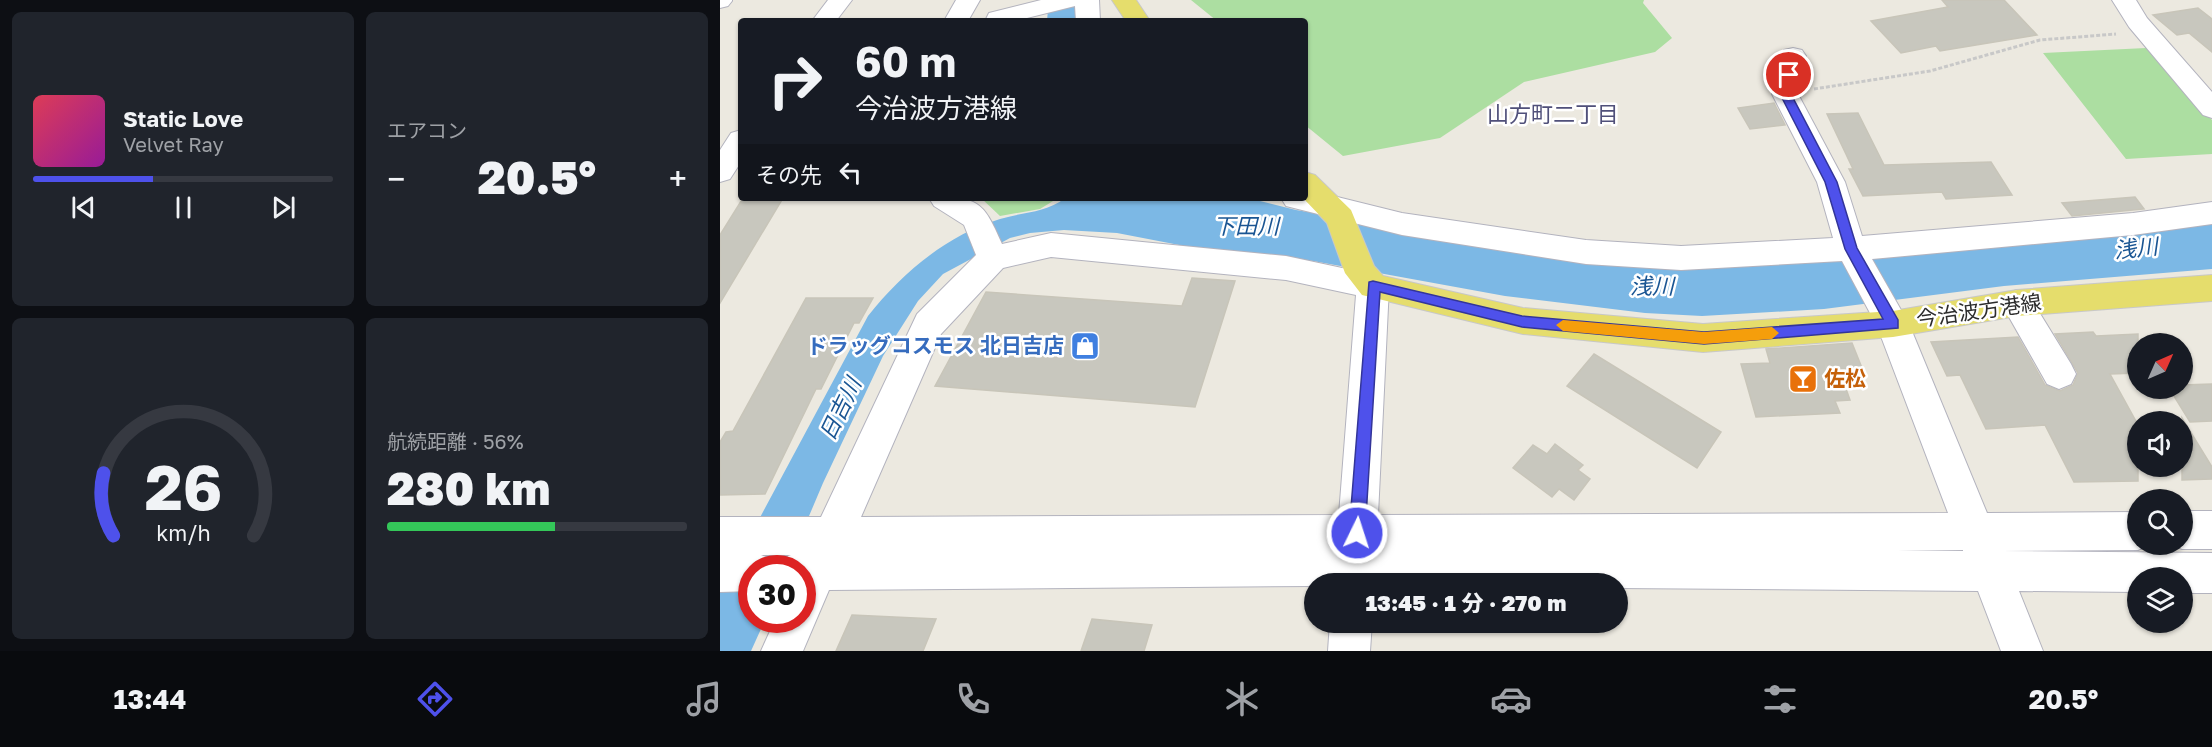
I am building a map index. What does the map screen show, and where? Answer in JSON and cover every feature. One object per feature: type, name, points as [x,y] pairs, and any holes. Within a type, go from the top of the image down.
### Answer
[{"type":"main road","points":[[1124,0],[1136,18]]},
{"type":"main road","points":[[1308,185],[1334,211],[1367,279]]},
{"type":"main road","name":"今治波方港線","points":[[1367,279],[1522,321],[1704,338],[1888,314],[2212,288]]},
{"type":"street","points":[[826,18],[840,0]]},
{"type":"street","points":[[958,18],[969,0]]},
{"type":"street","points":[[1002,13],[1032,10],[1070,0]]},
{"type":"street","points":[[1087,0],[1088,18]]},
{"type":"street","points":[[2124,0],[2146,31],[2212,109]]},
{"type":"street","points":[[1793,56],[1785,94],[1831,182],[1854,253],[1888,314],[2022,651]]},
{"type":"street","points":[[721,169],[738,144]]},
{"type":"street","points":[[949,201],[976,218],[993,257]]},
{"type":"street","points":[[1305,201],[1334,211],[1402,224],[1586,252],[1681,258],[1854,253],[2133,224],[2212,213]]},
{"type":"street","points":[[1356,561],[1367,279],[1286,268],[1052,245],[993,257],[929,324],[816,564],[1356,561],[2212,573]]},
{"type":"street","points":[[2017,303],[2059,375]]},
{"type":"street","points":[[2193,530],[2212,530]]},
{"type":"street","points":[[1356,561],[1975,532],[2127,531]]},
{"type":"street","points":[[723,545],[772,555]]},
{"type":"street","points":[[723,545],[738,558]]},
{"type":"street","points":[[782,651],[790,633]]},
{"type":"street","points":[[1348,651],[1350,633]]},
{"type":"path","points":[[1785,94],[1930,71],[2040,40],[2146,31]]},
{"type":"green space","points":[[1191,0],[1644,0],[1643,3],[1672,38],[1655,52],[1524,82],[1440,138],[1343,156],[1308,127],[1308,18],[1213,18]]},
{"type":"green space","points":[[2146,48],[2212,120],[2212,154],[2126,159],[2043,53]]},
{"type":"green space","points":[[984,201],[1053,201],[1040,209],[1000,216]]},
{"type":"water","points":[[1039,0],[1080,0],[1079,18],[1047,18],[1048,9]]},
{"type":"water","name":"下田川","points":[[1061,201],[1260,201],[1296,210],[1561,254],[2212,220],[2212,269],[2004,286],[1824,309],[1702,316],[1645,313],[1505,296],[1313,261],[1200,249],[1117,233],[1064,230],[1030,233],[1010,238],[943,274],[918,301],[883,356],[823,483],[793,555],[740,555],[868,316],[881,300],[927,257],[962,235],[1000,219],[1050,207]]},
{"type":"water","name":"下田川","points":[[738,558],[738,633],[759,633],[751,651],[720,651],[720,592]]},
{"type":"building","points":[[1942,0],[2004,0],[2037,35],[1940,51],[1936,46],[1901,53],[1871,21],[1948,7]]},
{"type":"building","points":[[2198,8],[2212,19],[2212,52],[2189,33],[2177,35],[2153,15]]},
{"type":"building","points":[[1774,103],[1785,125],[1750,129],[1738,108]]},
{"type":"building","points":[[1858,113],[1884,165],[1991,162],[2012,195],[1946,199],[1942,192],[1863,196],[1849,169],[1853,169],[1827,114]]},
{"type":"building","points":[[2135,197],[2144,209],[2072,216],[2062,203]]},
{"type":"building","points":[[741,201],[781,201],[720,303],[720,235]]},
{"type":"building","name":"ドラッグコスモス 北日吉店","points":[[1192,278],[1235,281],[1195,407],[935,386],[986,292],[1182,306]]},
{"type":"building","points":[[806,298],[873,298],[859,323],[854,323],[821,389],[816,389],[765,494],[720,495],[720,442],[726,432],[733,431]]},
{"type":"building","points":[[2093,332],[2096,336],[2127,335],[2127,373],[2110,374],[2130,411],[2127,411],[2127,477],[2138,477],[2138,481],[2074,482],[2045,425],[1986,429],[1960,375],[1947,376],[1931,342],[2018,337],[2045,385],[2060,391],[2073,385],[2078,373],[2055,334]]},
{"type":"building","points":[[1852,343],[1862,368],[1839,369],[1850,400],[1835,401],[1840,413],[1756,417],[1741,364],[1770,363],[1766,349]]},
{"type":"building","points":[[1594,354],[1721,432],[1697,468],[1567,386]]},
{"type":"building","points":[[2212,384],[2212,421],[2193,422],[2193,411],[2183,411],[2176,399],[2193,399],[2193,385]]},
{"type":"building","points":[[2193,436],[2212,467],[2212,479],[2182,480],[2182,477],[2193,477]]},
{"type":"building","points":[[1555,444],[1583,465],[1578,470],[1590,479],[1574,500],[1559,489],[1552,497],[1513,468],[1533,445],[1547,454]]},
{"type":"building","points":[[852,615],[936,619],[923,651],[836,651]]},
{"type":"building","points":[[1092,619],[1152,625],[1144,651],[1081,651]]},
{"type":"slow traffic","points":[[1563,325],[1704,338],[1772,333]]},
{"type":"place","name":"ドラッグコスモス 北日吉店","points":[[1085,346]]},
{"type":"place","name":"佐松","points":[[1803,379]]},
{"type":"district","name":"山方町二丁目","points":[[1553,114]]},
{"type":"route","points":[[1357,533],[1373,286],[1522,321],[1704,338],[1893,324],[1851,249],[1831,182],[1785,94],[1789,75]]},
{"type":"water label","name":"浅川","points":[[2136,248]]},
{"type":"water label","name":"浅川","points":[[1652,286]]},
{"type":"water label","name":"日吉川","points":[[840,409]]}]
